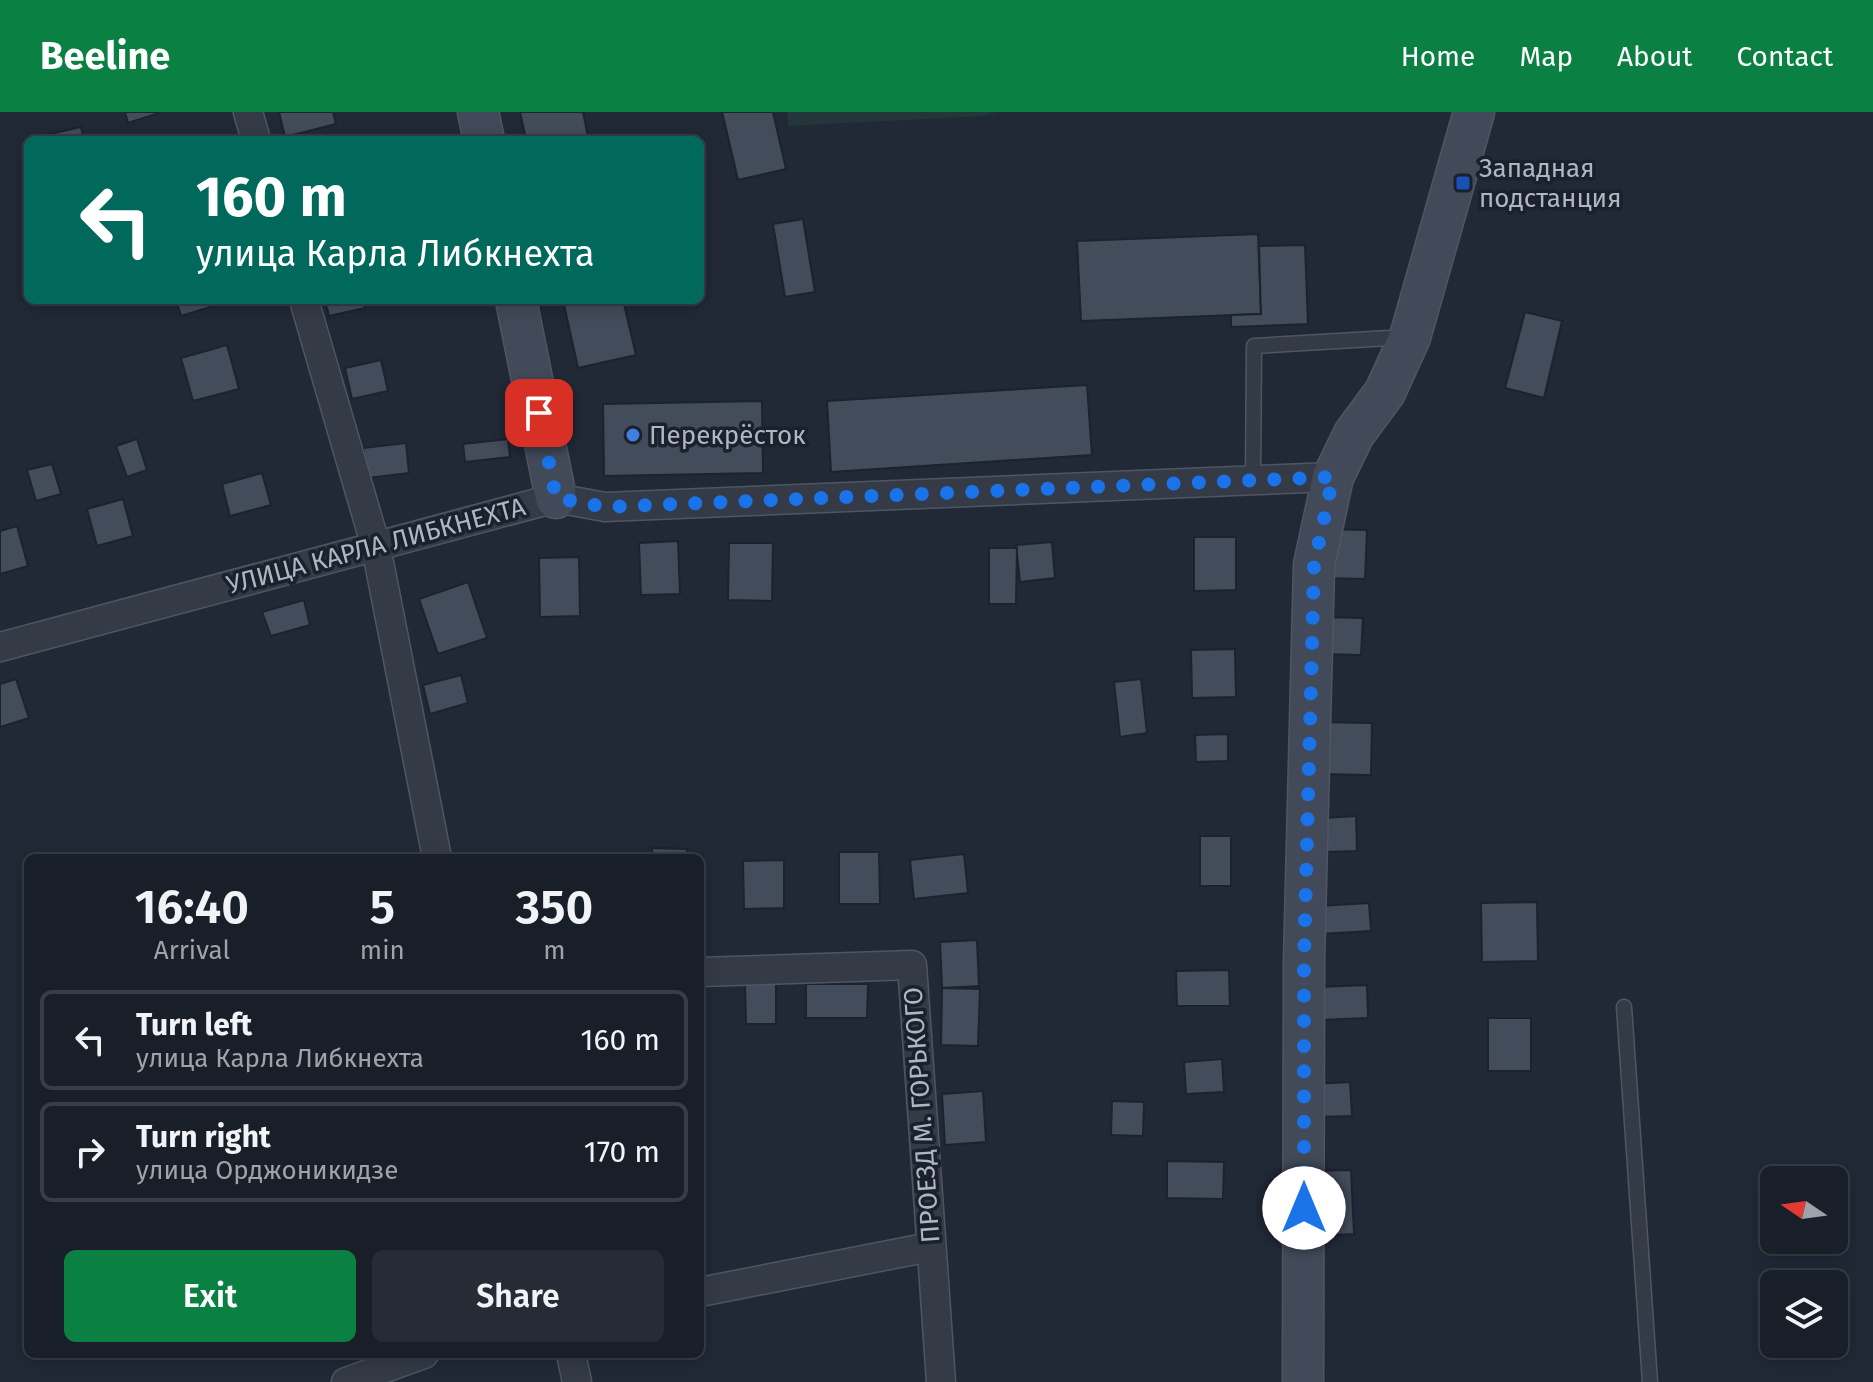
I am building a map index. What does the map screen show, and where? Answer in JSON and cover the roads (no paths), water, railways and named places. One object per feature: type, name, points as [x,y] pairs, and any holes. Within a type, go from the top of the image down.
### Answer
[{"type":"street","points":[[248,112],[255,136]]},
{"type":"street","points":[[478,112],[483,136]]},
{"type":"street","points":[[1303,1382],[1304,961],[1314,565],[1333,477],[1354,434],[1385,392],[1410,337],[1474,112]]},
{"type":"street","points":[[305,304],[376,547],[436,854]]},
{"type":"street","points":[[517,304],[556,498]]},
{"type":"street","name":"УЛИЦА КАРЛА ЛИБКНЕХТА","points":[[0,647],[556,498],[605,507],[1333,477]]},
{"type":"street","name":"ПРОЕЗД М. ГОРЬКОГО","points":[[704,972],[912,965],[941,1382]]},
{"type":"street","points":[[704,1291],[930,1247]]},
{"type":"street","points":[[346,1382],[413,1358]]},
{"type":"street","points":[[572,1358],[577,1382]]},
{"type":"lane","points":[[1253,480],[1254,346],[1410,337]]},
{"type":"lane","points":[[1624,1007],[1650,1382]]},
{"type":"place","name":"Западная подстанция","points":[[1463,183]]},
{"type":"place","name":"Перекрёсток","points":[[633,435]]}]
